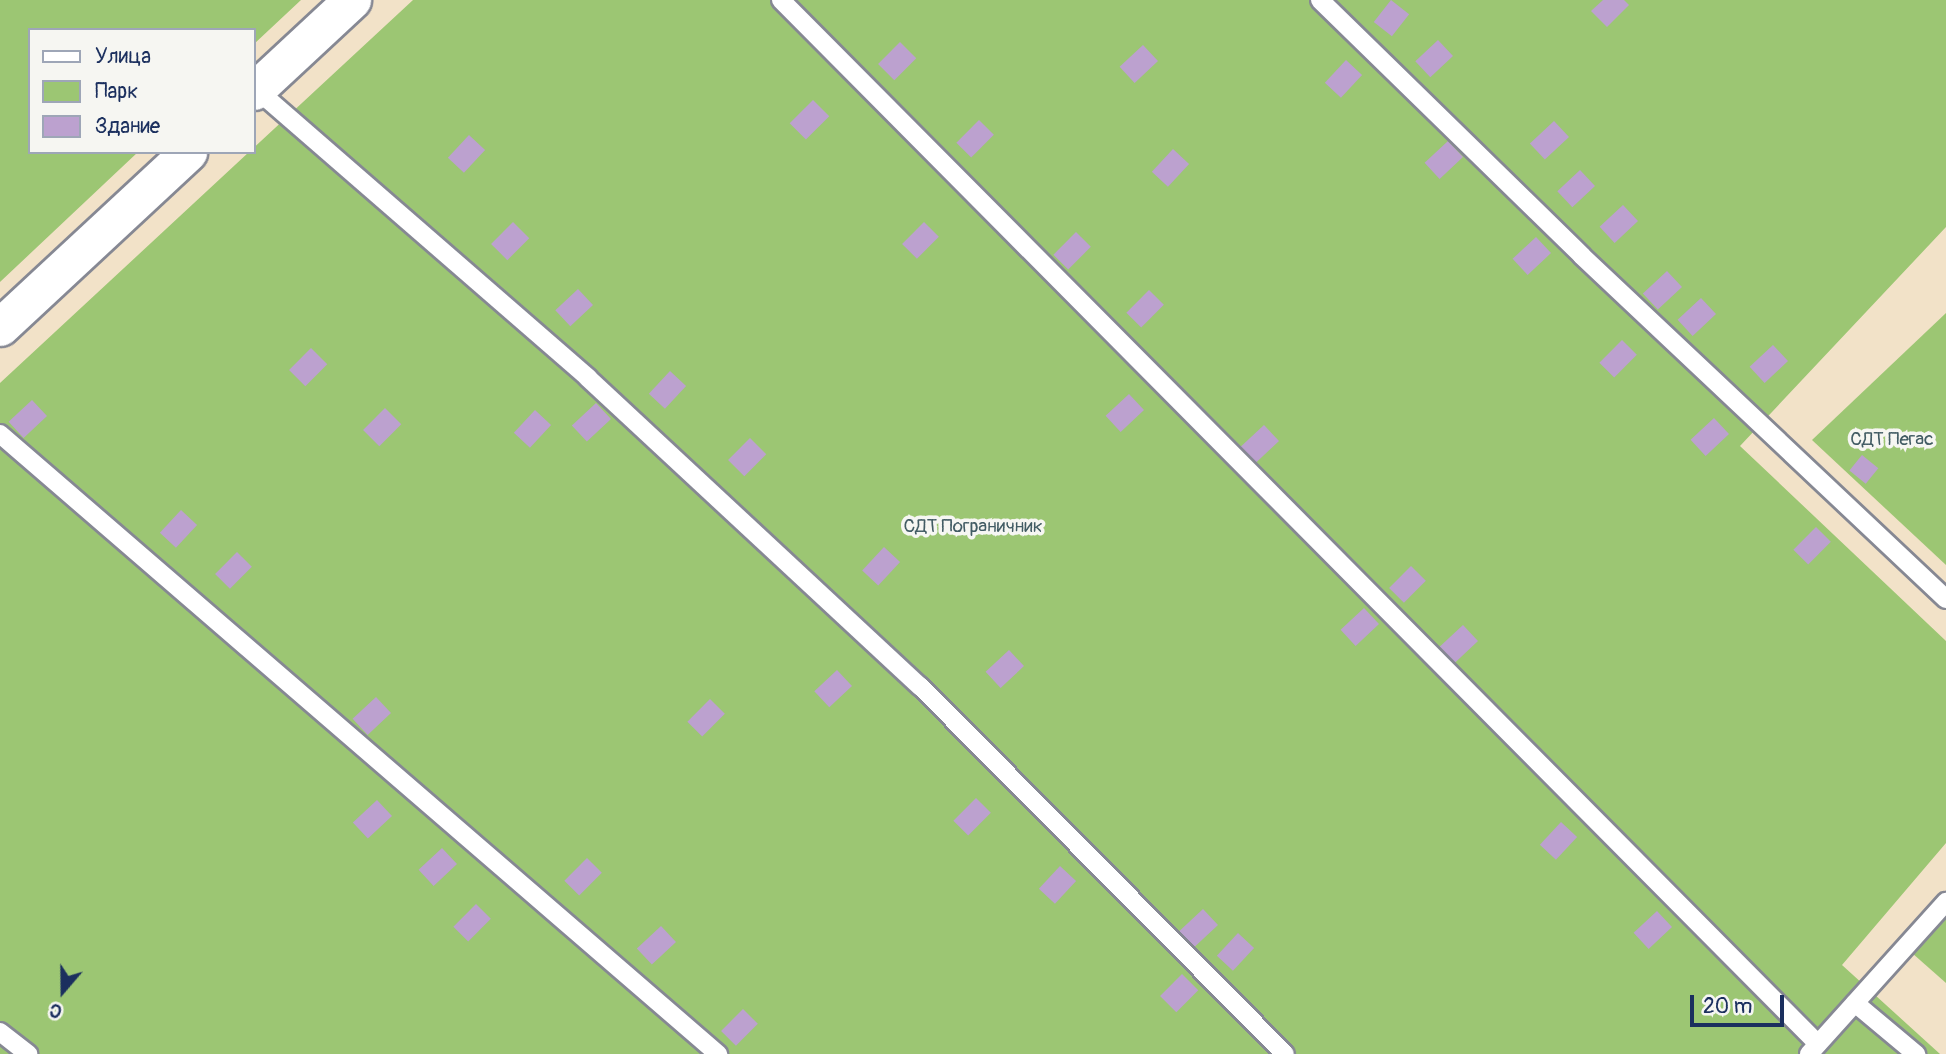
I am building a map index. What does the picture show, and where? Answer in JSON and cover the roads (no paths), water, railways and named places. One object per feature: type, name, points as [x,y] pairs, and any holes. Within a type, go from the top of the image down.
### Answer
[{"type":"street","points":[[256,89],[352,0]]},
{"type":"street","points":[[0,327],[186,154]]},
{"type":"lane","points":[[781,0],[1816,1051],[1836,1024],[1946,902]]},
{"type":"lane","points":[[1320,0],[1582,256],[1946,598]]},
{"type":"lane","points":[[256,91],[588,378],[920,686],[1285,1054]]},
{"type":"lane","points":[[0,434],[718,1054]]},
{"type":"lane","points":[[1855,1003],[1916,1054]]},
{"type":"lane","points":[[0,1032],[28,1054]]},
{"type":"park label","name":"СДТ Пегас","points":[[1892,440]]},
{"type":"park label","name":"СДТ Пограничник","points":[[973,527]]}]
